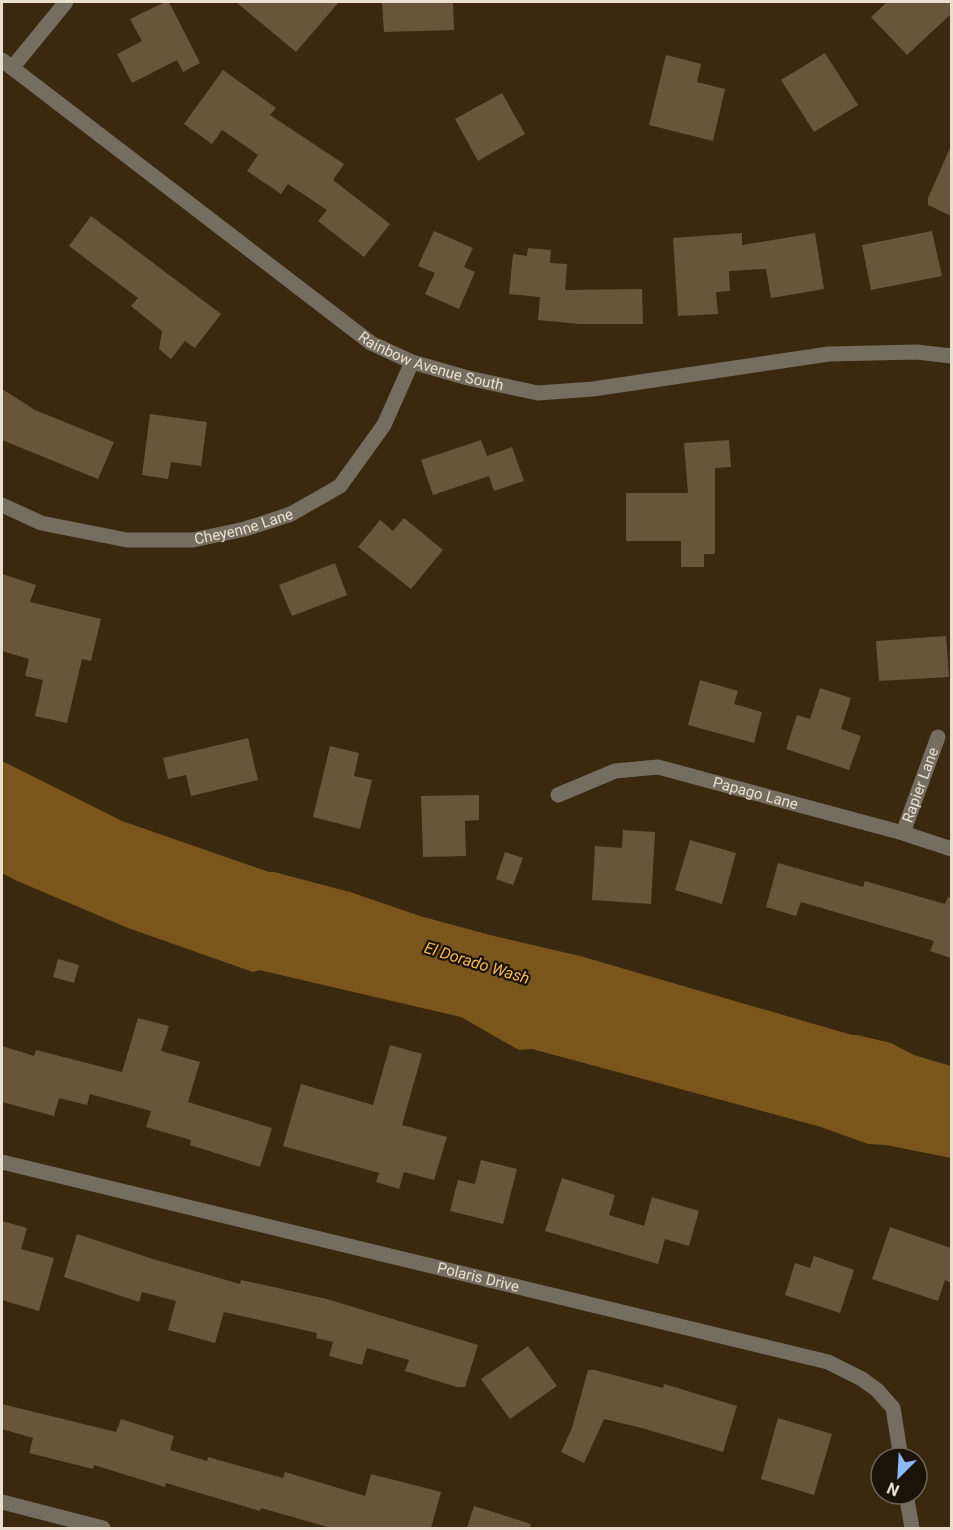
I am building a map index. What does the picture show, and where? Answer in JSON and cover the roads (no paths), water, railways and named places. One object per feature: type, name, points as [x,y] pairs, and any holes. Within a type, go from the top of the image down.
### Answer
[{"type":"street","points":[[7,64],[66,2]]},
{"type":"street","name":"Rainbow Avenue South","points":[[7,64],[371,343],[412,363],[538,393],[593,389],[829,354],[916,352],[951,356]]},
{"type":"street","name":"Cheyenne Lane","points":[[2,505],[41,523],[128,540],[193,540],[245,529],[291,514],[340,486],[384,425],[412,363]]},
{"type":"street","name":"Rapier Lane","points":[[903,833],[938,737]]},
{"type":"street","name":"Papago Lane","points":[[558,795],[615,771],[658,767],[903,833],[951,849]]},
{"type":"street","name":"Polaris Drive","points":[[2,1162],[828,1362],[862,1379],[877,1390],[893,1408],[898,1446]]},
{"type":"street","points":[[2,1502],[103,1528]]},
{"type":"street","points":[[908,1506],[912,1528]]},
{"type":"water","name":"El Dorado Wash","points":[[2,761],[122,821],[269,872],[350,892],[420,916],[490,935],[580,956],[852,1035],[891,1043],[914,1055],[951,1066],[951,1158],[886,1145],[868,1144],[821,1127],[532,1049],[519,1050],[461,1017],[259,970],[253,972],[128,928],[2,873]]}]
